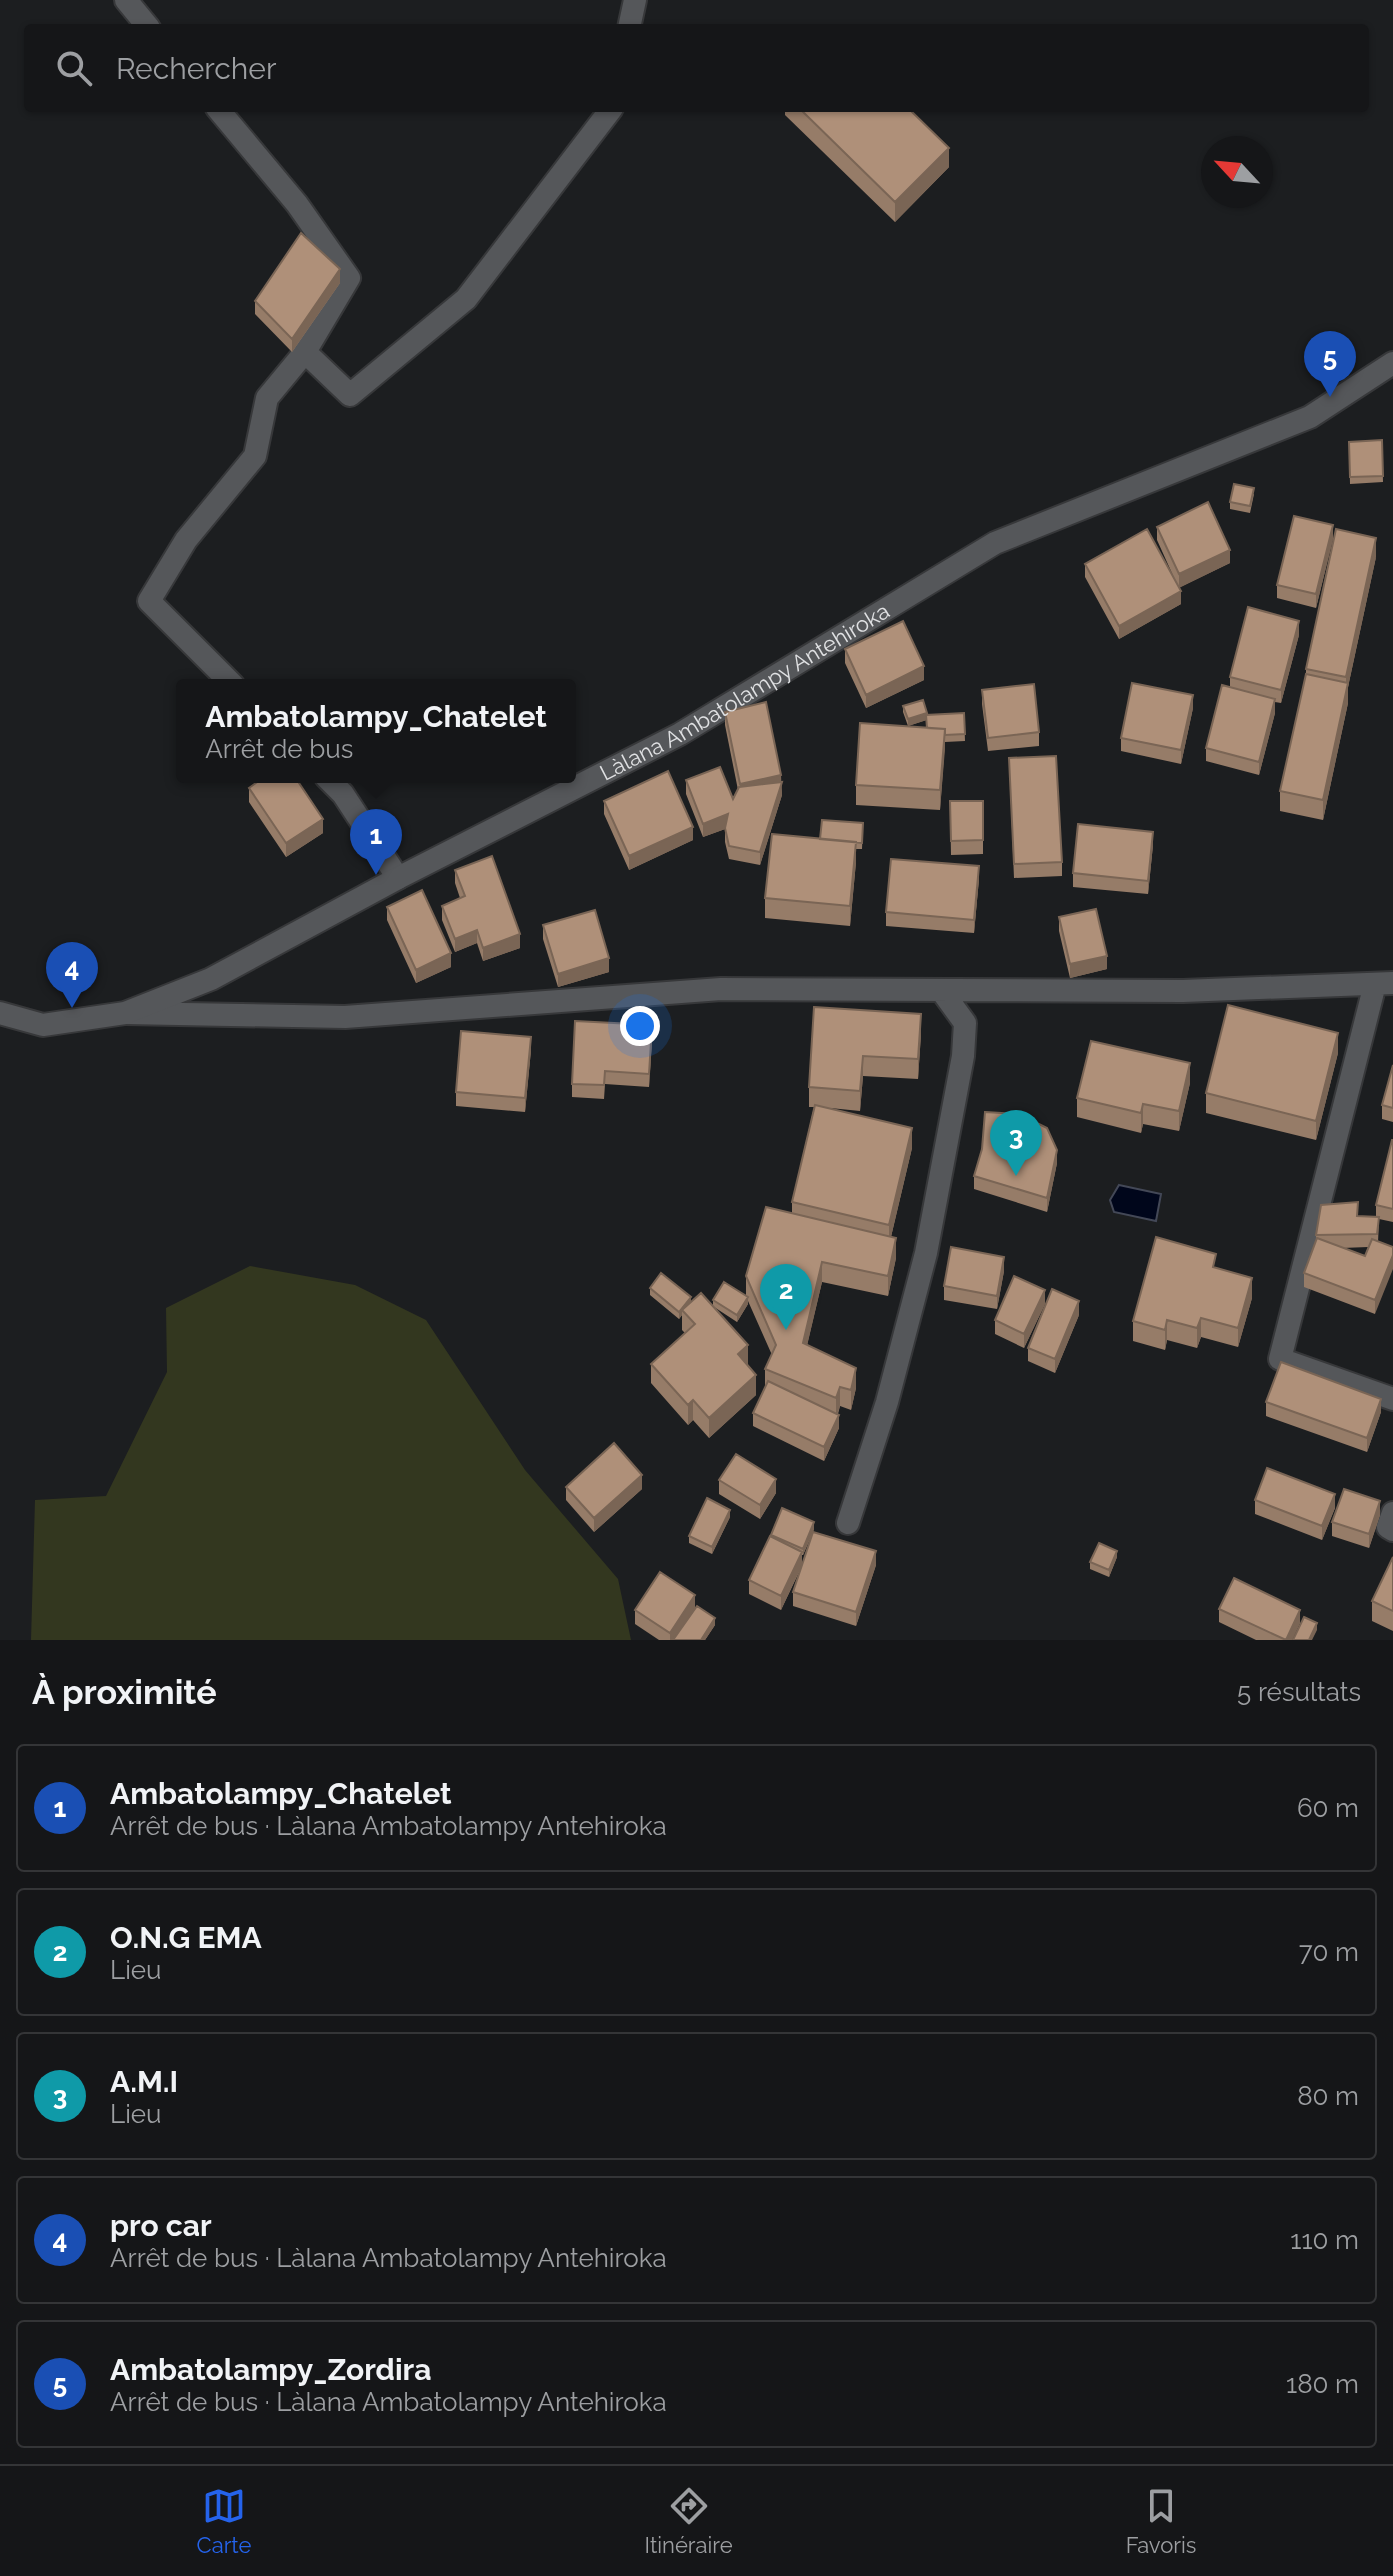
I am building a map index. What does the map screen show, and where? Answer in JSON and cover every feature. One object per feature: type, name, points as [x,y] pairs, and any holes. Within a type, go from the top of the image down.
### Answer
[{"type":"street","points":[[126,0],[146,24]]},
{"type":"street","points":[[630,24],[635,0]]},
{"type":"street","points":[[220,112],[297,204],[349,278],[305,352],[267,398],[255,456],[186,540],[149,601],[227,679]]},
{"type":"street","points":[[305,352],[350,395],[466,299],[609,112]]},
{"type":"street","name":"Làlana Ambatolampy Antehiroka","points":[[0,1013],[43,1025],[125,1013],[211,979],[398,878],[680,734],[995,543],[1310,417],[1393,363]]},
{"type":"street","points":[[332,783],[343,794],[398,878]]},
{"type":"street","points":[[125,1013],[345,1017],[721,989],[1183,991],[1384,984],[1280,1359],[1393,1399]]},
{"type":"street","points":[[848,1523],[887,1402],[926,1253],[963,1056],[965,1023],[941,990]]},
{"type":"street","points":[[1393,1513],[1388,1527],[1393,1530]]},
{"type":"green space","points":[[250,1266],[355,1285],[426,1320],[525,1470],[618,1579],[631,1640],[31,1640],[35,1500],[106,1496],[167,1372],[166,1308]]},
{"type":"water","points":[[1119,1185],[1161,1194],[1156,1221],[1114,1212],[1110,1200]]},
{"type":"building","points":[[803,112],[912,112],[949,148],[895,202]]},
{"type":"building","points":[[301,233],[340,269],[292,339],[255,301]]},
{"type":"building","points":[[1382,440],[1383,476],[1350,477],[1349,442]]},
{"type":"building","points":[[1234,484],[1254,488],[1250,506],[1230,502]]},
{"type":"building","points":[[1208,502],[1230,550],[1179,574],[1157,527]]},
{"type":"building","points":[[1294,516],[1333,525],[1316,594],[1277,585]]},
{"type":"building","points":[[1147,529],[1181,591],[1119,626],[1085,564]]},
{"type":"building","points":[[1336,529],[1376,538],[1346,677],[1306,669]]},
{"type":"building","points":[[1248,607],[1299,621],[1281,690],[1230,677]]},
{"type":"building","points":[[903,621],[924,666],[866,695],[845,649]]},
{"type":"building","points":[[1306,674],[1348,683],[1323,800],[1280,791]]},
{"type":"building","points":[[1132,683],[1193,695],[1181,750],[1121,738]]},
{"type":"building","points":[[1034,684],[1039,732],[988,738],[982,690]]},
{"type":"building","points":[[1222,685],[1275,699],[1259,762],[1206,748]]},
{"type":"building","points":[[923,700],[927,713],[908,719],[903,706]]},
{"type":"building","points":[[766,702],[781,775],[740,784],[725,712]]},
{"type":"building","points":[[964,713],[965,734],[945,735],[945,729],[927,728],[926,715]]},
{"type":"building","points":[[860,723],[945,729],[940,790],[856,785]]},
{"type":"building","points":[[1056,756],[1062,862],[1014,864],[1009,758]]},
{"type":"building","points":[[720,767],[733,799],[739,787],[782,782],[760,852],[729,846],[725,828],[728,814],[703,824],[686,780]]},
{"type":"building","points":[[668,771],[693,827],[629,856],[604,801]]},
{"type":"building","points":[[256,783],[299,783],[323,819],[286,843],[249,788]]},
{"type":"building","points":[[950,801],[983,801],[983,840],[951,841]]},
{"type":"building","points":[[822,820],[863,823],[862,843],[820,839]]},
{"type":"building","points":[[1078,824],[1153,832],[1148,881],[1073,873]]},
{"type":"building","points":[[772,834],[856,842],[850,906],[765,898]]},
{"type":"building","points":[[492,856],[520,934],[483,948],[477,930],[455,939],[442,906],[465,896],[455,870]]},
{"type":"building","points":[[891,859],[979,866],[974,920],[886,912]]},
{"type":"building","points":[[422,890],[451,953],[416,970],[387,907]]},
{"type":"building","points":[[1096,909],[1107,956],[1070,964],[1059,917]]},
{"type":"building","points":[[595,910],[609,958],[558,974],[543,925]]},
{"type":"building","points":[[1228,1005],[1338,1033],[1316,1121],[1206,1093]]},
{"type":"building","points":[[814,1007],[921,1014],[918,1059],[863,1056],[860,1091],[809,1087]]},
{"type":"building","points":[[575,1021],[652,1025],[649,1074],[605,1071],[604,1085],[572,1084]]},
{"type":"building","points":[[461,1031],[531,1037],[525,1098],[456,1092]]},
{"type":"building","points":[[1091,1041],[1190,1063],[1179,1111],[1143,1104],[1141,1113],[1077,1098]]},
{"type":"building","points":[[1393,1065],[1393,1108],[1382,1105]]},
{"type":"building","points":[[815,1105],[912,1128],[889,1225],[792,1202]]},
{"type":"building","points":[[985,1112],[1019,1114],[1047,1128],[1057,1150],[1047,1198],[974,1176],[982,1149]]},
{"type":"building","points":[[1393,1140],[1393,1209],[1376,1205]]},
{"type":"building","points":[[1358,1202],[1357,1216],[1379,1217],[1377,1234],[1316,1235],[1321,1205]]},
{"type":"building","points":[[766,1207],[896,1238],[888,1276],[822,1262],[803,1343],[856,1368],[851,1390],[840,1387],[836,1398],[765,1369],[776,1345],[746,1276]]},
{"type":"building","points":[[1156,1237],[1216,1254],[1213,1267],[1252,1278],[1238,1328],[1201,1318],[1197,1328],[1167,1320],[1165,1330],[1133,1321]]},
{"type":"building","points":[[1317,1238],[1365,1256],[1372,1239],[1393,1247],[1393,1255],[1375,1300],[1304,1273]]},
{"type":"building","points":[[951,1247],[1004,1257],[997,1296],[944,1286]]},
{"type":"building","points":[[661,1273],[691,1297],[679,1312],[650,1288]]},
{"type":"building","points":[[1014,1276],[1045,1290],[1024,1334],[995,1320]]},
{"type":"building","points":[[724,1282],[748,1297],[737,1315],[713,1300]]},
{"type":"building","points":[[1052,1289],[1079,1301],[1055,1359],[1028,1348]]},
{"type":"building","points":[[701,1293],[748,1345],[738,1354],[756,1375],[709,1418],[693,1400],[688,1405],[651,1364],[695,1324],[682,1310]]},
{"type":"building","points":[[1281,1362],[1381,1399],[1367,1438],[1266,1402]]},
{"type":"building","points":[[768,1381],[839,1415],[824,1447],[753,1413]]},
{"type":"building","points":[[614,1443],[642,1475],[594,1518],[566,1487]]},
{"type":"building","points":[[736,1454],[776,1479],[760,1505],[719,1480]]},
{"type":"building","points":[[1267,1468],[1335,1494],[1322,1526],[1255,1500]]},
{"type":"building","points":[[1344,1489],[1380,1501],[1369,1534],[1332,1522]]},
{"type":"building","points":[[707,1498],[730,1510],[712,1547],[689,1536]]},
{"type":"building","points":[[782,1508],[814,1522],[803,1549],[771,1535]]},
{"type":"building","points":[[813,1532],[876,1551],[856,1612],[793,1592]]},
{"type":"building","points":[[770,1536],[802,1552],[781,1596],[749,1580]]},
{"type":"building","points":[[1099,1543],[1117,1551],[1109,1570],[1090,1562]]},
{"type":"building","points":[[1393,1557],[1393,1611],[1372,1601]]},
{"type":"building","points":[[660,1572],[695,1595],[670,1633],[635,1610]]},
{"type":"building","points":[[1234,1578],[1300,1610],[1286,1640],[1219,1609]]},
{"type":"building","points":[[697,1606],[715,1618],[701,1640],[673,1640]]},
{"type":"building","points":[[1304,1617],[1317,1623],[1309,1640],[1293,1640]]},
{"type":"place","name":"Ambatolampy_Zordira","points":[[1330,397]]},
{"type":"place","name":"Ambatolampy_Chatelet","points":[[376,875]]},
{"type":"place","name":"pro car","points":[[72,1008]]},
{"type":"place","name":"A.M.I","points":[[1016,1176]]},
{"type":"place","name":"O.N.G EMA","points":[[786,1330]]}]
